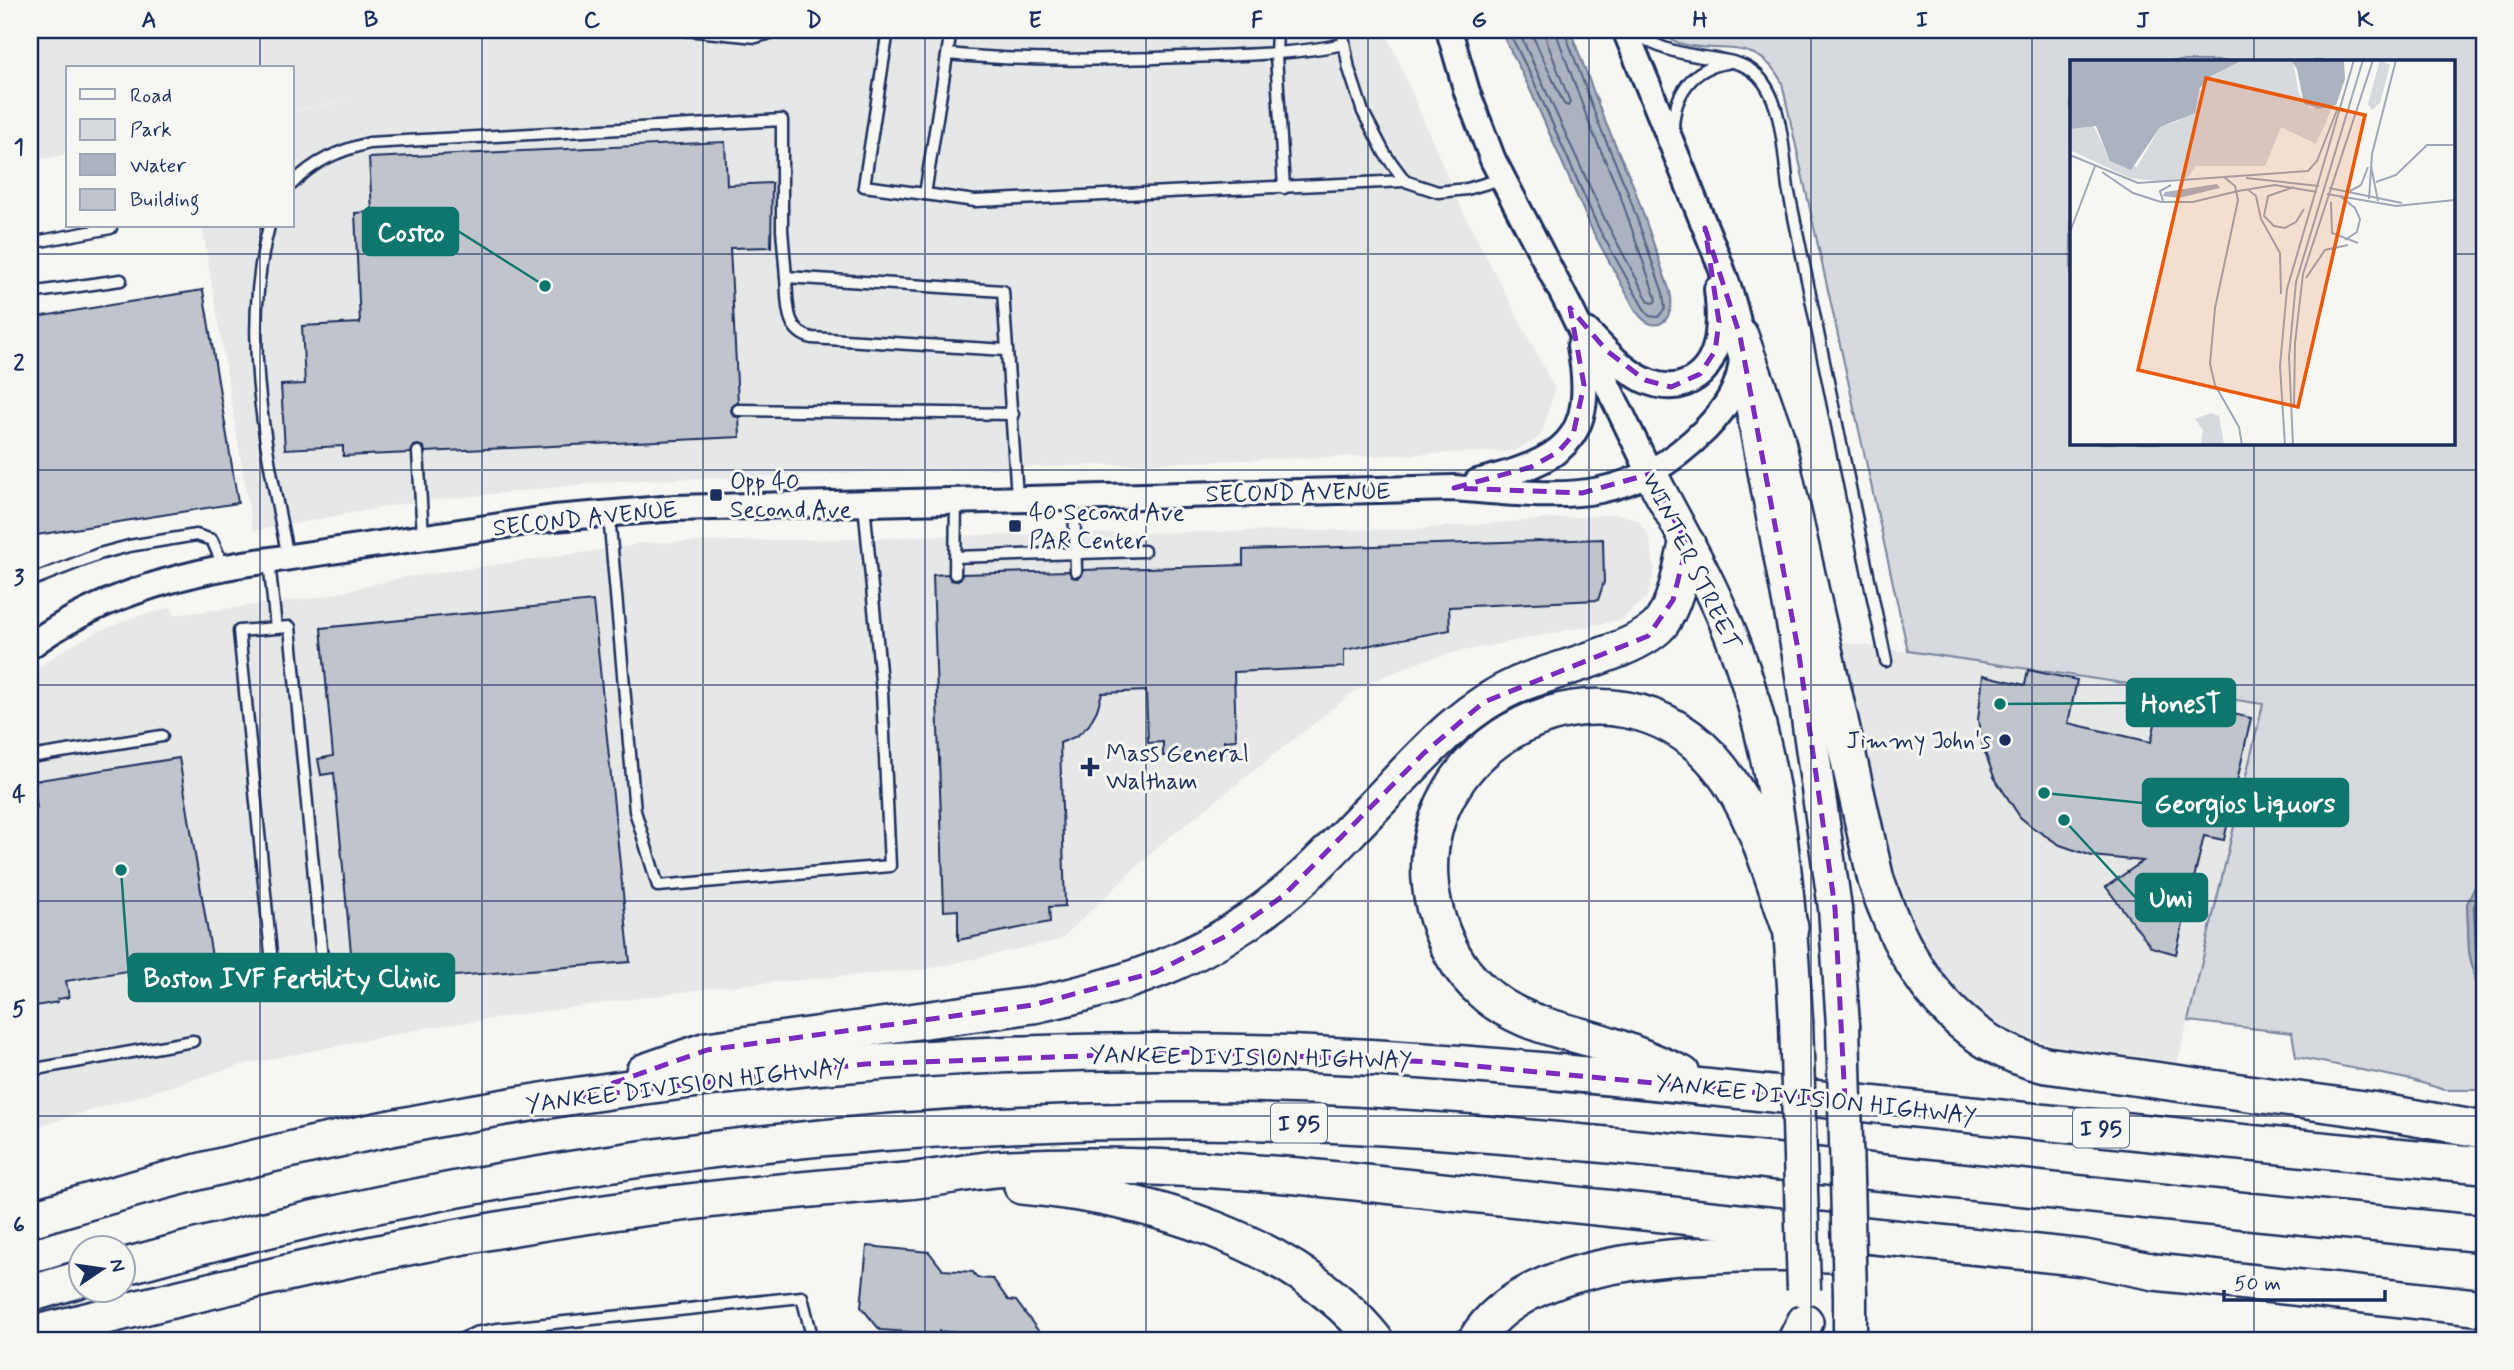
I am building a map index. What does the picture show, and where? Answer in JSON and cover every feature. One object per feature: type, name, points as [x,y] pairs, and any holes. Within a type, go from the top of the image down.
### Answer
[{"type":"highway","points":[[1740,336],[1776,437],[1876,880],[1888,914],[1909,956],[1945,1008],[1992,1045],[2012,1055],[2046,1065],[2371,1110],[2484,1130]]},
{"type":"highway","points":[[571,1098],[707,1050],[1033,1005],[1119,985],[1191,956],[1241,927],[1297,883],[1468,713],[1501,691],[1629,645],[1648,635],[1662,622],[1673,600],[1687,544]]},
{"type":"highway","points":[[1717,1088],[1614,1046],[1524,1019],[1495,1003],[1472,982],[1442,933],[1432,897],[1430,860],[1433,839],[1446,799],[1455,781],[1481,752],[1514,728],[1551,713],[1591,707],[1632,711],[1673,728],[1706,753],[1732,786],[1756,834],[1790,927]]},
{"type":"highway","name":"YANKEE DIVISION HIGHWAY","points":[[30,1219],[142,1187],[299,1149],[458,1116],[701,1080],[864,1064],[1040,1054],[1190,1052],[1432,1062],[1717,1088],[2278,1147],[2484,1165]]},
{"type":"highway","name":"I 95","points":[[136,1264],[233,1238],[388,1203],[529,1175],[622,1161],[872,1133],[1016,1125],[1165,1121],[1337,1124],[1496,1134],[2484,1234]]},
{"type":"highway","points":[[30,1335],[282,1275],[515,1227],[762,1194],[921,1180],[995,1170],[1060,1168],[1257,1173],[2085,1258],[2155,1272]]},
{"type":"highway","points":[[921,1180],[1062,1191],[1158,1212],[1214,1230],[1301,1273],[1332,1296],[1375,1340]]},
{"type":"highway","points":[[1476,1340],[1482,1329],[1501,1309],[1534,1289],[1603,1269],[1682,1257],[1748,1254],[1906,1255],[2082,1270],[2155,1272],[2484,1308]]},
{"type":"highway","points":[[30,1294],[66,1283]]},
{"type":"highway","points":[[1332,1296],[1357,1340]]},
{"type":"main road","points":[[1740,336],[1799,655],[1835,908],[1843,1025],[1849,1242],[1862,1340]]},
{"type":"main road","name":"WINTER STREET","points":[[1650,473],[1718,603],[1751,696],[1777,810],[1790,927],[1796,1021],[1802,1323]]},
{"type":"main road","points":[[1850,1340],[1856,1296]]},
{"type":"street","name":"WINTER STREET","points":[[1449,30],[1478,125],[1502,178],[1570,308],[1650,473]]},
{"type":"street","points":[[1625,30],[1705,228],[1728,291],[1740,336]]},
{"type":"street","points":[[1570,308],[1597,341],[1628,369],[1645,380],[1671,387],[1695,379],[1712,358],[1718,333],[1717,288],[1705,228]]},
{"type":"street","name":"SECOND AVENUE","points":[[1454,488],[1531,467],[1558,452],[1573,435],[1581,418],[1584,385],[1580,348],[1570,308]]},
{"type":"street","name":"SECOND AVENUE","points":[[32,639],[112,600],[169,581],[225,568],[609,512],[956,500],[1454,488],[1543,494],[1582,493],[1619,486],[1650,473],[1689,445],[1724,408],[1734,392],[1740,373],[1740,336]]},
{"type":"lane","points":[[686,30],[756,37],[783,30]]},
{"type":"lane","points":[[888,30],[864,186],[975,201],[1405,181],[1438,192],[1467,189],[1502,178]]},
{"type":"lane","points":[[925,194],[951,30]]},
{"type":"lane","points":[[1277,30],[1276,55],[1284,188]]},
{"type":"lane","points":[[1342,30],[1349,69],[1363,112],[1385,154],[1405,181]]},
{"type":"lane","points":[[1632,30],[1663,49],[1734,62],[1758,75],[1772,95],[1788,188],[1886,661]]},
{"type":"lane","points":[[948,54],[1008,60],[1276,55],[1344,44]]},
{"type":"lane","points":[[1673,148],[1674,108],[1686,84],[1709,67],[1734,62]]},
{"type":"lane","points":[[294,182],[316,162],[339,150],[369,143],[782,120],[782,230],[786,277],[790,319],[802,335],[812,338],[1006,350]]},
{"type":"lane","points":[[30,243],[111,228]]},
{"type":"lane","points":[[268,228],[257,282],[257,339],[263,432],[279,559],[276,628]]},
{"type":"lane","points":[[786,277],[1003,291],[1017,499]]},
{"type":"lane","points":[[30,293],[121,280]]},
{"type":"lane","points":[[738,410],[1013,414]]},
{"type":"lane","points":[[418,452],[423,538]]},
{"type":"lane","points":[[1074,498],[1076,570]]},
{"type":"lane","points":[[955,574],[956,500]]},
{"type":"lane","points":[[609,512],[635,811],[658,886],[890,866],[881,692],[864,503]]},
{"type":"lane","points":[[30,581],[112,550],[196,535],[212,540],[225,568]]},
{"type":"lane","points":[[955,557],[1144,551]]},
{"type":"lane","points":[[290,627],[325,990],[275,994],[239,631],[276,628],[290,627]]},
{"type":"lane","points":[[30,757],[162,736]]},
{"type":"lane","points":[[30,1070],[193,1041]]},
{"type":"lane","points":[[460,1340],[475,1333],[498,1329],[802,1297],[813,1340]]},
{"type":"highlighted area","points":[[1705,228],[1740,336],[1799,655],[1835,908],[1845,1101],[1432,1062],[1190,1052],[865,1064],[571,1098],[707,1050],[1033,1005],[1156,972],[1226,936],[1283,896],[1424,753],[1484,702],[1648,636],[1673,600],[1687,544],[1650,474],[1582,493],[1454,488],[1531,467],[1558,452],[1573,435],[1584,385],[1570,308],[1607,351],[1645,380],[1671,387],[1700,374],[1715,351],[1719,322]]},
{"type":"shaded area","points":[[30,30],[1385,30],[1461,208],[1555,389],[1541,436],[1515,451],[616,481],[407,503],[253,531],[202,228],[294,228],[294,112],[349,100],[294,111],[294,66],[66,66],[66,154],[30,161]]},
{"type":"shaded area","points":[[1618,514],[1638,520],[1649,537],[1655,569],[1647,597],[1620,620],[1425,660],[1373,681],[1354,692],[1163,842],[1060,940],[928,969],[718,987],[426,1028],[241,1065],[30,1129],[30,674],[60,652],[95,633],[132,618],[172,607],[174,615],[321,597],[400,578],[631,546],[636,543],[1413,529]]},
{"type":"shaded area","points":[[1841,642],[2263,703],[2178,1062],[2061,1046],[2025,1037],[1990,1019],[1969,1004],[1951,984],[1925,947],[1899,892],[1883,834]]},
{"type":"green space","points":[[1659,30],[2471,30],[2484,37],[2484,868],[2467,904],[2469,951],[2484,1026],[2484,1090],[2445,1090],[2412,1080],[2296,1057],[2292,1033],[2188,1021],[2263,704],[1908,651],[1782,83],[1770,65],[1756,55],[1740,50],[1690,46],[1674,41]]},
{"type":"water","points":[[1500,30],[1570,30],[1604,119],[1634,187],[1670,292],[1670,310],[1663,322],[1650,324],[1636,311],[1592,230],[1528,85]]},
{"type":"water","points":[[2484,868],[2484,1026],[2469,951],[2467,904]]},
{"type":"building","points":[[725,142],[727,185],[772,183],[771,247],[730,248],[738,403],[732,406],[731,411],[734,416],[739,417],[740,437],[425,452],[424,447],[418,445],[413,446],[411,453],[343,456],[343,446],[285,449],[281,385],[305,384],[302,326],[360,323],[355,213],[372,212],[369,158]]},
{"type":"building","points":[[203,290],[238,503],[30,536],[30,318]]},
{"type":"building","points":[[1603,539],[1604,582],[1598,600],[1449,607],[1450,630],[1344,650],[1344,667],[1234,672],[1236,740],[1224,741],[1225,754],[1163,756],[1163,742],[1148,743],[1146,691],[1102,693],[1089,725],[1077,736],[1060,743],[1065,906],[1049,907],[1050,922],[958,940],[958,910],[944,911],[933,575],[948,574],[951,580],[956,581],[962,574],[1069,571],[1072,577],[1077,578],[1082,575],[1083,570],[1243,565],[1243,550]]},
{"type":"building","points":[[593,601],[630,962],[354,984],[334,773],[321,775],[318,759],[333,756],[321,628]]},
{"type":"building","points":[[2028,670],[2077,680],[2068,723],[2151,742],[2161,698],[2251,718],[2224,840],[2204,836],[2176,954],[2151,947],[2106,887],[2143,861],[2092,856],[2060,845],[2020,817],[1994,777],[1983,747],[1978,720],[1983,675],[2025,685]]},
{"type":"building","points":[[179,758],[212,957],[66,981],[69,997],[58,999],[58,1002],[30,1007],[30,809],[37,808],[33,781]]},
{"type":"building","points":[[867,1246],[929,1252],[943,1270],[973,1272],[977,1278],[993,1279],[1008,1300],[1016,1301],[1045,1340],[986,1340],[982,1335],[880,1330],[861,1307]]},
{"type":"place","name":"Costco","points":[[545,286]]},
{"type":"place","name":"Opp 40 Second Ave","points":[[716,495]]},
{"type":"place","name":"40 Second Ave PAR Center","points":[[1015,526]]},
{"type":"place","name":"HonesT","points":[[2000,704]]},
{"type":"place","name":"Jimmy John's","points":[[2005,740]]},
{"type":"place","name":"Mass General Waltham","points":[[1090,767]]},
{"type":"place","name":"Georgios Liquors","points":[[2044,793]]},
{"type":"place","name":"Umi","points":[[2064,820]]},
{"type":"place","name":"Boston IVF Fertility Clinic","points":[[121,870]]}]
